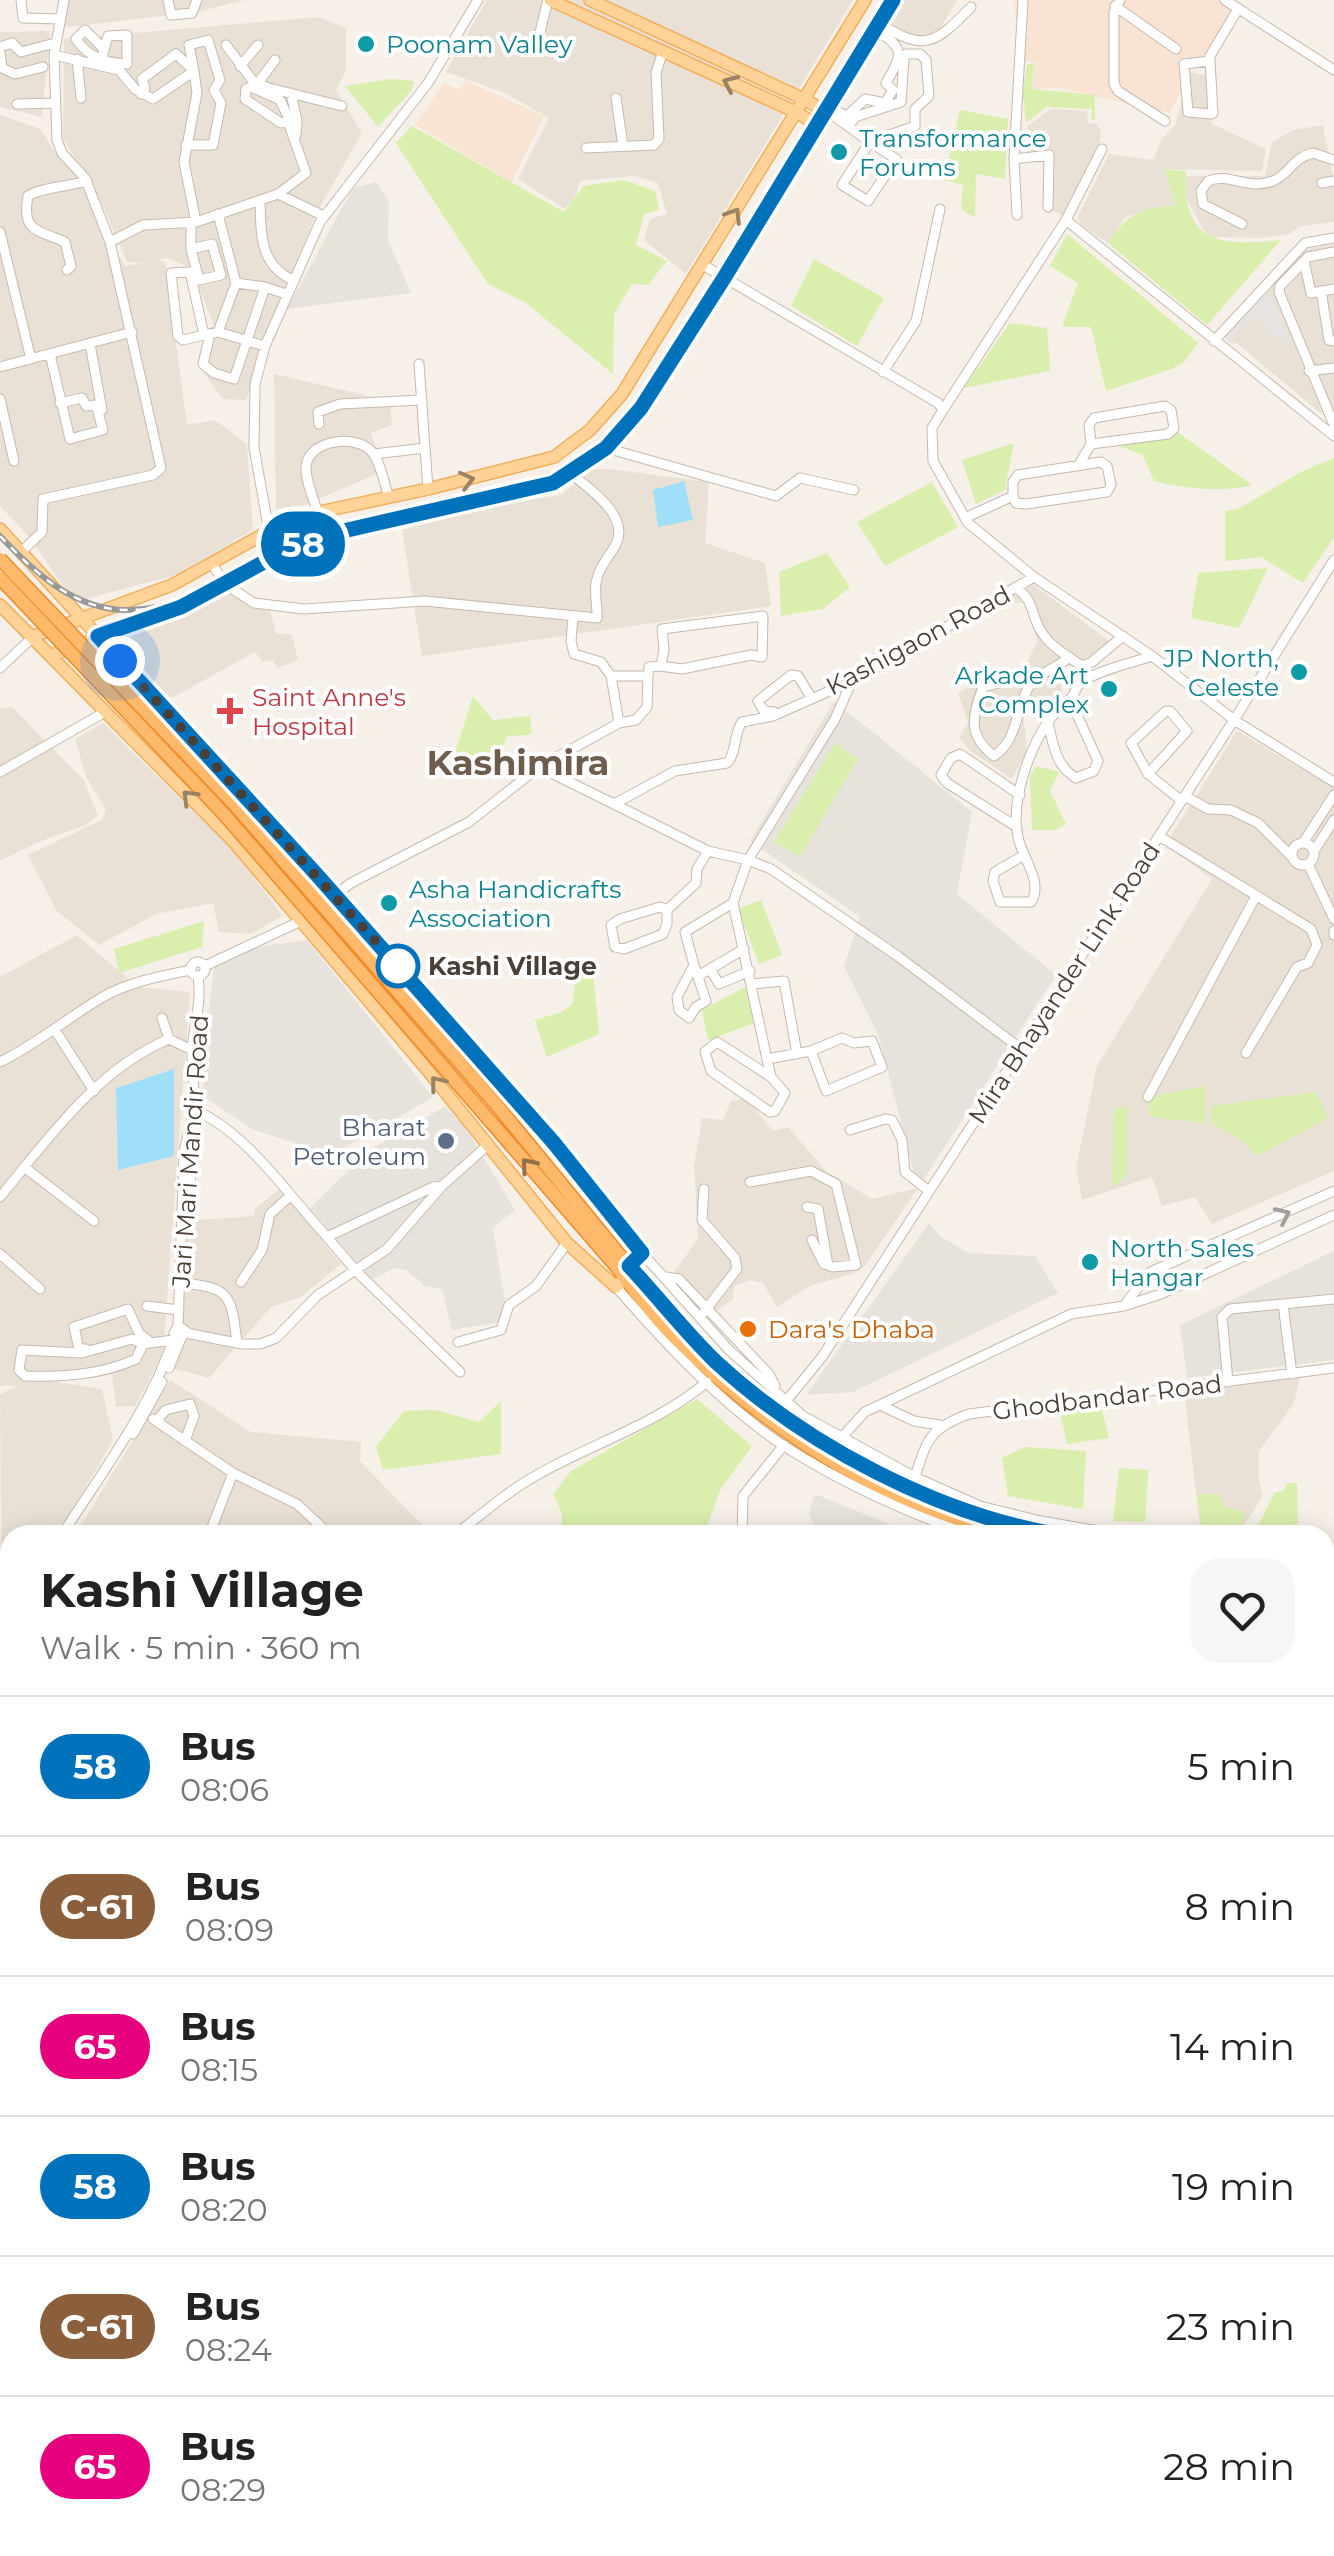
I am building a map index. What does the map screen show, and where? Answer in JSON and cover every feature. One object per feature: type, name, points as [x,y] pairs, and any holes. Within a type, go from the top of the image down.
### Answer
[{"type":"highway","points":[[0,558],[234,804],[494,1103],[676,1340],[769,1421],[873,1483],[949,1518],[976,1525]]},
{"type":"highway","points":[[0,578],[223,812],[622,1271],[724,1368],[834,1448],[970,1514],[1017,1525]]},
{"type":"main road","points":[[549,0],[798,113],[818,126]]},
{"type":"main road","points":[[590,0],[612,5],[828,110]]},
{"type":"main road","points":[[842,86],[868,0]]},
{"type":"main road","points":[[34,636],[172,585],[268,531],[318,513],[554,457],[590,430],[622,394],[868,0]]},
{"type":"main road","points":[[822,73],[889,0]]},
{"type":"main road","points":[[52,656],[181,607],[258,564],[330,534],[553,483],[606,448],[641,408],[724,278],[828,110],[889,0]]},
{"type":"main road","points":[[622,394],[641,408]]},
{"type":"main road","points":[[0,529],[336,897],[554,1143],[642,1253],[622,1271],[567,1243],[232,841],[0,605]]},
{"type":"main road","points":[[248,542],[258,564]]},
{"type":"main road","points":[[193,575],[204,596]]},
{"type":"main road","points":[[172,585],[181,607]]},
{"type":"main road","points":[[65,600],[98,611]]},
{"type":"street","points":[[21,0],[23,18],[60,19]]},
{"type":"street","points":[[21,552],[42,532],[43,500],[153,476],[160,471],[110,242],[86,181],[62,153],[54,102],[54,55],[64,0]]},
{"type":"street","points":[[168,0],[172,15],[192,13],[197,0]]},
{"type":"street","points":[[268,531],[254,448],[256,384],[265,346],[324,216],[428,83],[478,0]]},
{"type":"street","points":[[536,48],[549,0]]},
{"type":"street","points":[[1017,215],[1014,159],[1023,0]]},
{"type":"street","points":[[1225,0],[1334,70]]},
{"type":"street","points":[[1117,3],[1176,49]]},
{"type":"street","points":[[1117,3],[1112,59],[1115,88],[1164,120]]},
{"type":"street","points":[[877,27],[906,40],[931,40],[943,36],[971,7]]},
{"type":"street","points":[[1210,62],[1184,64],[1188,112],[1212,114],[1212,49],[1238,9]]},
{"type":"street","points":[[828,110],[847,116],[865,99],[886,101],[892,90],[886,82],[899,55],[894,41],[877,27]]},
{"type":"street","points":[[104,49],[86,30],[76,40],[101,63],[120,70],[141,94],[156,98],[194,71]]},
{"type":"street","points":[[54,55],[101,63],[129,64],[128,34],[109,35],[101,63]]},
{"type":"street","points":[[191,249],[212,244],[221,276],[200,281],[191,249],[193,222],[185,168],[197,94],[189,45],[208,40],[220,80],[214,92]]},
{"type":"street","points":[[43,67],[15,74],[2,68],[0,50],[12,43],[20,52],[56,44]]},
{"type":"street","points":[[226,45],[258,83],[342,106]]},
{"type":"street","points":[[240,66],[258,45]]},
{"type":"street","points":[[141,94],[145,88],[142,79],[176,54],[194,71]]},
{"type":"street","points":[[586,148],[654,145],[658,139],[656,73],[662,54]]},
{"type":"street","points":[[828,110],[870,142],[896,159],[868,201],[842,186],[870,142],[915,126],[917,106],[929,96],[926,60],[920,54],[906,54],[904,58],[902,100]]},
{"type":"street","points":[[77,59],[81,98]]},
{"type":"street","points":[[258,83],[275,60]]},
{"type":"street","points":[[110,242],[143,225],[193,222],[278,194],[306,173],[288,122],[290,117],[280,100],[255,88],[246,89],[245,99],[280,123],[288,122]]},
{"type":"street","points":[[197,94],[214,92]]},
{"type":"street","points":[[186,145],[213,145],[220,103],[214,92]]},
{"type":"street","points":[[292,93],[297,121],[295,138]]},
{"type":"street","points":[[616,98],[623,146]]},
{"type":"street","points":[[850,126],[855,117],[902,100],[917,106]]},
{"type":"street","points":[[16,104],[54,102]]},
{"type":"street","name":"Kashigaon Road","points":[[614,804],[675,771],[726,763],[732,757],[736,730],[742,722],[772,716],[810,695],[852,682],[1034,576],[965,518],[933,460],[932,428],[1066,220],[1102,149]]},
{"type":"street","points":[[1242,224],[1202,204],[1201,190],[1208,180],[1218,177],[1244,185],[1259,183],[1274,180],[1302,156],[1324,154],[1334,160]]},
{"type":"street","points":[[1014,159],[1049,155],[1048,207]]},
{"type":"street","points":[[68,270],[71,256],[65,242],[30,227],[28,196],[35,191],[62,189],[86,181]]},
{"type":"street","points":[[1322,183],[1334,181]]},
{"type":"street","points":[[278,194],[324,216]]},
{"type":"street","points":[[260,200],[260,227],[269,262],[274,270],[293,280]]},
{"type":"street","points":[[883,372],[916,321],[940,208]]},
{"type":"street","points":[[218,214],[236,283],[211,334],[204,364],[214,374],[256,384]]},
{"type":"street","points":[[1066,220],[1334,436]]},
{"type":"street","points":[[0,232],[32,359]]},
{"type":"street","points":[[1214,342],[1305,242],[1334,238]]},
{"type":"street","points":[[1334,252],[1312,255],[1280,286],[1279,292],[1334,424]]},
{"type":"street","points":[[1304,261],[1310,293],[1334,289]]},
{"type":"street","points":[[703,264],[943,410]]},
{"type":"street","points":[[211,334],[190,272],[171,273],[178,336],[183,340],[211,334],[265,346]]},
{"type":"street","points":[[236,283],[266,286],[286,294]]},
{"type":"street","points":[[234,379],[266,286]]},
{"type":"street","points":[[1321,291],[1328,339],[1334,341]]},
{"type":"street","points":[[0,367],[132,332]]},
{"type":"street","points":[[90,344],[108,442]]},
{"type":"street","points":[[50,354],[60,404],[70,439],[103,430],[96,405],[86,406],[82,398],[60,404]]},
{"type":"street","points":[[419,364],[428,489]]},
{"type":"street","points":[[1310,371],[1334,368]]},
{"type":"street","points":[[0,399],[14,461]]},
{"type":"street","points":[[319,424],[318,412],[332,405],[422,400]]},
{"type":"street","points":[[1078,466],[1091,444],[1089,426],[1094,418],[1165,406],[1171,410],[1174,428],[1168,434],[1091,444]]},
{"type":"street","points":[[318,513],[306,471],[312,453],[330,444],[355,441],[374,454],[390,497]]},
{"type":"street","points":[[374,454],[425,448]]},
{"type":"street","points":[[606,448],[776,496],[800,478],[854,490]]},
{"type":"street","points":[[1104,462],[1110,490],[1020,505],[1014,496],[1013,482],[1018,475],[1104,462]]},
{"type":"street","points":[[212,564],[224,584],[254,603],[304,609],[425,601],[598,618],[596,581],[616,546],[618,533],[614,516],[604,501],[571,474]]},
{"type":"street","points":[[965,518],[1014,496]]},
{"type":"street","name":"Mira Bhayander Link Road","points":[[786,1400],[822,1357],[1334,560]]},
{"type":"street","points":[[1034,576],[1152,656],[1234,720],[1334,782]]},
{"type":"street","points":[[1016,588],[1028,598],[1038,626],[1048,640],[1082,666],[1122,636]]},
{"type":"street","points":[[0,1062],[39,1043],[101,998],[148,979],[195,974],[195,963],[205,966],[301,921],[371,872],[469,822],[539,766],[618,722],[636,720],[644,713],[649,698],[650,667],[682,669],[751,655],[762,657],[763,616],[662,629],[664,649],[660,666]]},
{"type":"street","points":[[573,617],[571,651],[578,657],[602,662],[611,676],[618,722]]},
{"type":"street","points":[[0,668],[34,636]]},
{"type":"street","points":[[1024,855],[995,872],[993,881],[1000,902],[1031,902],[1036,895],[1016,827],[1026,772],[1048,723],[1080,682],[1152,656]]},
{"type":"street","points":[[1031,682],[1018,678],[982,687],[974,730],[979,744],[994,756],[1007,744],[1031,682],[1069,657]]},
{"type":"street","points":[[792,705],[767,712],[758,701],[791,675],[798,676],[810,695]]},
{"type":"street","points":[[611,676],[648,676]]},
{"type":"street","points":[[771,1077],[717,1042],[706,1052],[713,1073],[770,1112],[785,1096],[783,1088],[771,1077],[733,903],[748,860],[835,719],[852,682]]},
{"type":"street","points":[[1048,723],[1058,762],[1067,772],[1076,778],[1094,771],[1098,761],[1070,699]]},
{"type":"street","points":[[1148,774],[1187,731],[1170,711],[1131,742],[1148,774],[1208,809],[1230,810],[1258,823],[1301,865],[1308,864]]},
{"type":"street","points":[[0,772],[105,712]]},
{"type":"street","points":[[1016,827],[947,783],[941,774],[951,758],[960,754],[1020,796]]},
{"type":"street","points":[[539,766],[708,851],[772,869],[899,957],[1021,1049]]},
{"type":"street","points":[[1293,858],[1294,847],[1303,843],[1334,795]]},
{"type":"street","points":[[1308,864],[1334,820]]},
{"type":"street","points":[[1159,836],[1311,930],[1316,944],[1308,963],[1297,967],[1246,1053]]},
{"type":"street","points":[[1303,843],[1314,851]]},
{"type":"street","points":[[667,910],[660,907],[611,925],[615,947],[624,948],[662,934],[667,910],[696,883],[697,869],[708,851]]},
{"type":"street","points":[[1308,864],[1334,919]]},
{"type":"street","points":[[1148,1096],[1256,896]]},
{"type":"street","points":[[696,970],[677,997],[678,1010],[687,1018],[706,1001],[696,970],[684,937],[686,929],[733,903]]},
{"type":"street","points":[[696,970],[710,969],[744,949]]},
{"type":"street","points":[[710,969],[719,984],[750,970]]},
{"type":"street","name":"Jari Mari Mandir Road","points":[[72,1525],[146,1414],[179,1333],[188,1217],[184,1153],[194,1110],[192,1050],[200,1004],[195,974]]},
{"type":"street","points":[[752,984],[784,982],[797,1054]]},
{"type":"street","points":[[162,1018],[169,1039],[192,1050]]},
{"type":"street","points":[[56,1030],[94,1091]]},
{"type":"street","points":[[767,1059],[811,1051],[842,1038],[854,1043],[872,1041],[882,1068],[826,1091],[811,1051]]},
{"type":"street","points":[[0,1197],[72,1110],[137,1055],[169,1039]]},
{"type":"street","points":[[194,1110],[212,1117],[263,1164],[356,1271],[460,1372]]},
{"type":"street","points":[[850,1130],[884,1118],[892,1120],[902,1140],[905,1172],[929,1191]]},
{"type":"street","points":[[146,1343],[136,1359],[112,1370],[25,1376],[19,1370],[22,1350],[82,1353],[132,1339],[146,1343],[179,1333],[238,1343],[260,1344],[276,1338],[318,1295],[387,1249],[442,1186],[488,1146]]},
{"type":"street","points":[[24,1168],[94,1221]]},
{"type":"street","points":[[750,1182],[811,1170],[836,1184],[856,1265],[872,1279]]},
{"type":"street","points":[[327,1237],[442,1186]]},
{"type":"street","points":[[703,1313],[737,1266],[702,1220],[704,1188]]},
{"type":"street","points":[[1124,1306],[1150,1272],[1334,1191]]},
{"type":"street","points":[[242,1282],[262,1250],[270,1214],[289,1197]]},
{"type":"street","points":[[807,1207],[817,1208],[830,1266],[856,1265]]},
{"type":"street","points":[[842,1437],[865,1412],[1072,1314],[1124,1306],[1162,1294],[1334,1215]]},
{"type":"street","points":[[812,1240],[828,1269],[852,1268],[872,1279]]},
{"type":"street","points":[[458,1342],[501,1330],[508,1305],[536,1286],[567,1243]]},
{"type":"street","points":[[642,1253],[703,1313],[738,1358],[803,1416],[915,1477],[980,1506],[1064,1525]]},
{"type":"street","points":[[0,1254],[40,1289]]},
{"type":"street","points":[[622,1271],[707,1382],[784,1445],[908,1511],[945,1525]]},
{"type":"street","points":[[179,1333],[182,1283],[210,1286],[228,1295],[238,1343]]},
{"type":"street","points":[[1228,1382],[1222,1316],[1230,1308],[1334,1299]]},
{"type":"street","points":[[1282,1304],[1292,1374]]},
{"type":"street","points":[[147,1306],[179,1310]]},
{"type":"street","points":[[139,1333],[79,1349],[74,1327],[128,1309],[146,1343]]},
{"type":"street","name":"Ghodbandar Road","points":[[940,1425],[969,1414],[1334,1368]]},
{"type":"street","points":[[469,1525],[535,1476],[640,1426],[707,1382]]},
{"type":"street","points":[[146,1414],[192,1405],[194,1416],[186,1441]]},
{"type":"street","points":[[880,1405],[914,1421],[940,1425],[926,1443],[915,1477]]},
{"type":"street","points":[[146,1414],[234,1473],[297,1504],[319,1525]]},
{"type":"street","points":[[742,1525],[743,1496],[784,1445]]},
{"type":"street","points":[[213,1525],[234,1473]]},
{"type":"shaded area","points":[[64,0],[245,0],[197,12],[59,28]]},
{"type":"shaded area","points":[[487,0],[853,0],[686,274],[644,240],[650,219],[667,214],[658,183],[634,176],[580,181],[565,209],[518,179],[549,118],[505,93],[446,72]]},
{"type":"shaded area","points":[[904,0],[957,0],[930,46],[903,42],[886,31]]},
{"type":"shaded area","points":[[1014,0],[1238,0],[1201,64],[1186,56],[1183,88],[1170,113],[1059,88],[1033,89],[1034,62],[1021,61]]},
{"type":"shaded area","points":[[319,17],[346,28],[346,70],[336,90],[362,133],[317,212],[246,400],[223,399],[204,373],[215,328],[191,268],[167,258],[158,260],[165,262],[187,425],[215,420],[247,444],[253,530],[176,575],[74,602],[30,538],[0,506],[0,115],[40,129],[72,170],[125,266],[145,262],[127,262],[105,211],[63,138],[64,39]]},
{"type":"shaded area","points":[[50,31],[42,117],[0,107],[0,32]]},
{"type":"shaded area","points":[[1191,72],[1208,76],[1212,124],[1266,149],[1262,171],[1165,169],[1176,205],[1125,217],[1108,243],[1080,224],[1078,216],[1109,154],[1153,160],[1162,139],[1175,125]]},
{"type":"shaded area","points":[[466,81],[544,116],[512,182],[415,125],[444,83],[460,90]]},
{"type":"shaded area","points":[[1051,109],[1087,111],[1088,123],[1101,130],[1100,142],[1063,215],[1047,209],[1043,159],[1032,160],[1027,126]]},
{"type":"shaded area","points":[[1323,125],[1334,182],[1334,222],[1301,226],[1289,234],[1260,238],[1212,237],[1203,230],[1185,195],[1186,176],[1265,176],[1272,142],[1293,130]]},
{"type":"shaded area","points":[[377,182],[389,203],[388,240],[411,293],[287,309],[353,188]]},
{"type":"shaded area","points":[[1334,244],[1334,424],[1235,342],[1232,344],[1220,334],[1307,249]]},
{"type":"shaded area","points":[[1264,292],[1274,301],[1289,336],[1281,344],[1253,317],[1230,342],[1223,335]]},
{"type":"shaded area","points":[[274,374],[390,401],[392,425],[371,433],[384,471],[276,517]]},
{"type":"shaded area","points":[[592,470],[709,482],[705,543],[765,563],[771,606],[422,656],[402,530],[483,507],[561,495]]},
{"type":"shaded area","points":[[1031,583],[1117,647],[1057,670],[1064,698],[1023,710],[1027,752],[1012,779],[972,752],[959,738],[968,723],[958,693],[988,675],[1022,674],[1037,641],[1029,603],[997,602]]},
{"type":"shaded area","points":[[228,593],[269,606],[276,633],[292,635],[298,660],[277,668],[273,660],[263,662],[255,652],[172,698],[134,667],[122,634]]},
{"type":"shaded area","points":[[834,701],[972,812],[957,894],[1056,975],[918,1188],[878,1034],[844,966],[860,917],[750,841]]},
{"type":"shaded area","points":[[12,707],[83,779],[98,815],[86,825],[0,861],[0,708]]},
{"type":"shaded area","points":[[103,723],[240,857],[282,916],[251,934],[219,932],[213,903],[156,914],[99,945],[56,910],[28,855],[102,820],[106,810],[86,777],[75,739]]},
{"type":"shaded area","points":[[1237,731],[1334,788],[1334,1171],[1212,1224],[1195,1197],[1162,1206],[1152,1177],[1082,1200],[1076,1168],[1097,1066],[1212,879],[1165,845]]},
{"type":"shaded area","points":[[77,935],[138,987],[190,992],[163,1354],[135,1406],[116,1407],[112,1374],[50,1381],[102,1389],[113,1440],[64,1525],[1,1525],[0,1394],[20,1385],[0,1386],[0,977]]},
{"type":"shaded area","points":[[307,940],[433,1097],[332,1155],[252,1129],[203,1096],[204,1048],[216,953]]},
{"type":"shaded area","points":[[746,1098],[773,1131],[788,1127],[826,1171],[872,1199],[918,1188],[865,1266],[853,1274],[812,1285],[777,1307],[763,1283],[750,1280],[734,1286],[733,1299],[711,1315],[674,1272],[698,1239],[694,1165],[702,1118],[723,1120],[731,1101]]},
{"type":"shaded area","points":[[446,1106],[465,1127],[515,1210],[493,1228],[508,1321],[452,1330],[442,1289],[425,1286],[406,1270],[394,1268],[371,1280],[310,1208],[368,1151]]},
{"type":"shaded area","points":[[279,1189],[341,1264],[301,1297],[271,1307],[209,1378],[172,1368],[182,1221],[254,1216],[255,1209]]},
{"type":"shaded area","points":[[929,1223],[940,1236],[968,1253],[1035,1256],[1058,1293],[853,1392],[806,1395]]},
{"type":"shaded area","points":[[1334,1251],[1334,1360],[1187,1378],[1180,1325]]},
{"type":"shaded area","points":[[1300,1377],[1294,1403],[1259,1451],[1263,1496],[1245,1525],[1200,1525],[1184,1391]]},
{"type":"shaded area","points":[[170,1380],[251,1432],[361,1442],[360,1461],[422,1525],[81,1525]]},
{"type":"shaded area","points":[[815,1494],[891,1525],[814,1525],[809,1513]]},
{"type":"green space","points":[[1027,64],[1034,64],[1032,89],[1095,95],[1095,120],[1091,120],[1092,109],[1046,107],[1026,123],[1023,94]]},
{"type":"green space","points":[[391,79],[414,81],[412,90],[378,127],[345,86]]},
{"type":"green space","points":[[960,110],[1008,119],[1005,179],[976,174],[975,218],[961,209],[963,185],[944,180]]},
{"type":"green space","points":[[412,126],[564,212],[583,186],[624,180],[655,191],[659,210],[644,214],[636,245],[667,261],[648,285],[632,284],[614,314],[613,374],[526,303],[488,284],[396,143]]},
{"type":"green space","points":[[1164,169],[1186,171],[1190,213],[1209,235],[1240,242],[1281,240],[1207,325],[1108,243],[1136,214],[1176,205]]},
{"type":"green space","points":[[1067,234],[1198,343],[1184,362],[1106,391],[1091,327],[1062,327],[1078,283],[1050,266]]},
{"type":"green space","points":[[814,259],[884,298],[857,346],[791,306]]},
{"type":"green space","points":[[1010,323],[1047,328],[1050,371],[964,388]]},
{"type":"green space","points":[[1176,431],[1252,485],[1203,489],[1154,481],[1143,455],[1117,442]]},
{"type":"green space","points":[[1014,443],[1005,490],[976,504],[962,460]]},
{"type":"green space","points":[[1334,458],[1334,537],[1303,583],[1261,557],[1225,561],[1225,511],[1238,509],[1303,471]]},
{"type":"green space","points":[[932,482],[958,527],[885,566],[857,522]]},
{"type":"green space","points":[[827,553],[850,587],[823,609],[781,616],[779,572]]},
{"type":"green space","points":[[1268,568],[1239,628],[1191,618],[1198,573]]},
{"type":"green space","points":[[473,696],[493,720],[530,716],[532,732],[507,736],[503,746],[505,757],[498,764],[465,768],[454,756]]},
{"type":"green space","points":[[835,743],[858,759],[800,857],[774,842]]},
{"type":"green space","points":[[1037,766],[1059,772],[1050,791],[1066,824],[1055,830],[1032,830],[1030,775]]},
{"type":"green space","points":[[761,900],[782,955],[759,964],[738,909]]},
{"type":"green space","points":[[204,921],[202,947],[119,973],[114,949]]},
{"type":"green space","points":[[592,963],[599,1034],[547,1057],[535,1020],[562,1012],[572,1004],[578,966]]},
{"type":"green space","points":[[745,987],[755,1023],[708,1040],[702,1010]]},
{"type":"green space","points":[[1205,1086],[1205,1123],[1150,1117],[1148,1097]]},
{"type":"green space","points":[[1316,1092],[1328,1118],[1257,1156],[1243,1141],[1210,1122],[1211,1106]]},
{"type":"green space","points":[[1127,1106],[1127,1176],[1112,1187],[1114,1109]]},
{"type":"green space","points":[[697,1399],[752,1446],[720,1490],[708,1525],[562,1525],[562,1513],[553,1494],[571,1471]]},
{"type":"green space","points":[[501,1401],[501,1454],[383,1470],[376,1447],[404,1411],[435,1410],[479,1422]]},
{"type":"green space","points":[[1101,1406],[1109,1438],[1067,1444],[1060,1412]]},
{"type":"green space","points":[[1025,1447],[1086,1451],[1083,1509],[1008,1496],[1002,1458]]},
{"type":"green space","points":[[1119,1468],[1148,1470],[1145,1522],[1113,1521]]},
{"type":"green space","points":[[1287,1483],[1297,1483],[1298,1525],[1258,1525],[1274,1493],[1285,1490]]},
{"type":"green space","points":[[1197,1494],[1219,1494],[1226,1508],[1241,1510],[1245,1518],[1241,1525],[1201,1525]]},
{"type":"water","points":[[684,481],[693,520],[658,527],[653,490]]},
{"type":"water","points":[[174,1069],[174,1156],[118,1170],[116,1088]]},
{"type":"railway","points":[[0,536],[41,575],[90,604],[127,610],[172,603],[271,550],[315,533],[517,486],[560,471],[617,425],[680,342]]},
{"type":"bus line","name":"58","points":[[893,0],[641,408],[606,448],[553,483],[330,534],[292,547],[181,607],[98,636],[317,875],[554,1143],[642,1253],[629,1266],[713,1359],[834,1448],[970,1514],[1013,1525]]},
{"type":"place","name":"Poonam Valley","points":[[366,44]]},
{"type":"place","name":"Transformance Forums","points":[[839,152]]},
{"type":"place","name":"JP North, Celeste","points":[[1299,672]]},
{"type":"place","name":"Arkade Art Complex","points":[[1109,689]]},
{"type":"place","name":"Saint Anne's Hospital","points":[[230,711]]},
{"type":"place","name":"Asha Handicrafts Association","points":[[389,903]]},
{"type":"place","name":"Kashi Village","points":[[398,966]]},
{"type":"place","name":"Bharat Petroleum","points":[[446,1141]]},
{"type":"place","name":"North Sales Hangar","points":[[1090,1262]]},
{"type":"place","name":"Dara's Dhaba","points":[[748,1329]]},
{"type":"district","name":"Kashimira","points":[[518,763]]},
{"type":"route","points":[[120,661],[398,966]]}]
